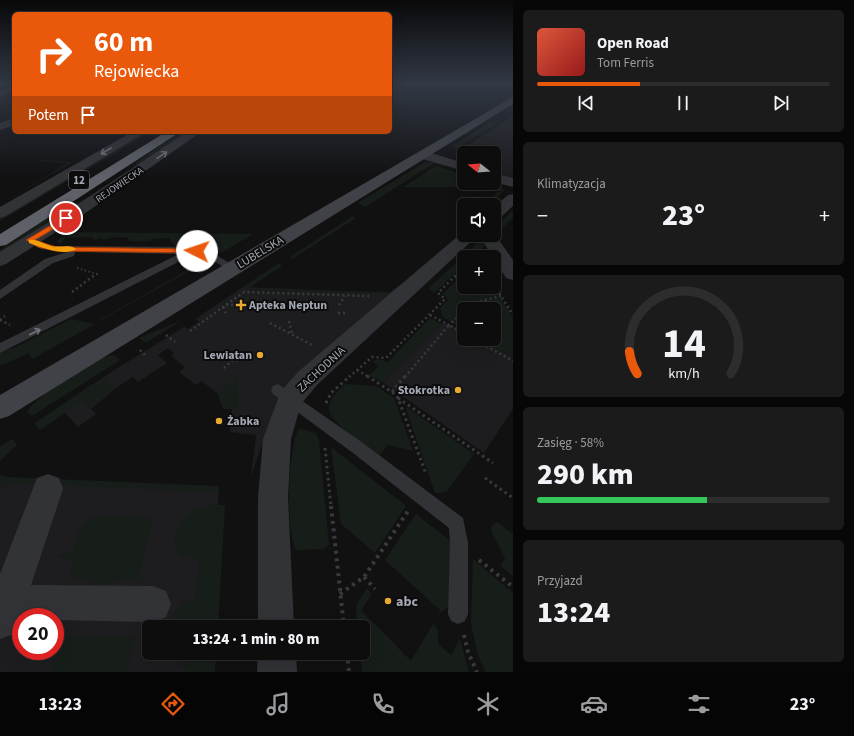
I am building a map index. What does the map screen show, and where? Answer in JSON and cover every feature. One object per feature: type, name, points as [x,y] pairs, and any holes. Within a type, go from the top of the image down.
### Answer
[{"type":"highway","name":"REJOWIECKA","points":[[0,228],[155,134]]},
{"type":"highway","name":"REJOWIECKA","points":[[0,241],[171,134]]},
{"type":"main road","name":"LUBELSKA","points":[[2,406],[490,114]]},
{"type":"street","points":[[0,127],[12,122]]},
{"type":"street","points":[[0,213],[137,134]]},
{"type":"street","name":"REJOWIECKA","points":[[0,260],[78,211],[193,134]]},
{"type":"street","points":[[424,155],[457,165]]},
{"type":"street","points":[[501,179],[513,183]]},
{"type":"street","points":[[501,209],[513,198]]},
{"type":"street","name":"ZACHODNIA","points":[[276,620],[273,497],[277,439],[284,394],[308,378],[402,297],[462,242]]},
{"type":"street","points":[[492,242],[513,274]]},
{"type":"street","points":[[48,489],[4,612],[153,604]]},
{"type":"street","points":[[277,660],[277,672]]},
{"type":"lane","points":[[30,240],[51,249],[194,250],[208,254],[233,268]]},
{"type":"lane","points":[[0,288],[37,262],[51,249]]},
{"type":"lane","points":[[0,295],[49,261],[70,254],[122,255],[136,254],[143,249]]},
{"type":"lane","points":[[143,249],[150,252],[156,259],[157,270]]},
{"type":"lane","points":[[0,348],[194,250]]},
{"type":"lane","points":[[284,394],[358,448],[457,524],[459,543],[458,614]]},
{"type":"path","points":[[49,261],[58,261],[97,274],[69,295]]},
{"type":"path","points":[[325,409],[331,393],[356,370],[372,357],[386,358],[430,315],[445,299],[438,293],[457,274]]},
{"type":"path","points":[[240,291],[402,297]]},
{"type":"path","points":[[190,331],[244,292]]},
{"type":"path","points":[[339,305],[345,296]]},
{"type":"path","points":[[479,302],[501,296],[513,315]]},
{"type":"path","points":[[224,306],[237,305]]},
{"type":"path","points":[[224,306],[226,313]]},
{"type":"path","points":[[430,315],[457,330]]},
{"type":"path","points":[[0,320],[5,316]]},
{"type":"path","points":[[392,392],[449,325],[457,318]]},
{"type":"path","points":[[290,321],[292,335]]},
{"type":"path","points":[[270,323],[313,346]]},
{"type":"path","points":[[166,335],[175,342]]},
{"type":"path","points":[[486,346],[513,361]]},
{"type":"path","points":[[140,350],[146,356]]},
{"type":"path","points":[[224,368],[232,361],[256,357]]},
{"type":"path","points":[[356,370],[392,392],[398,398],[493,463]]},
{"type":"path","points":[[398,398],[438,509]]},
{"type":"path","points":[[325,443],[343,620]]},
{"type":"path","points":[[485,478],[513,498]]},
{"type":"path","points":[[340,594],[364,577],[412,505]]},
{"type":"path","points":[[459,543],[513,587]]},
{"type":"path","points":[[364,577],[375,589]]},
{"type":"path","points":[[458,614],[468,652],[477,672]]},
{"type":"path","points":[[348,660],[349,672]]},
{"type":"shaded area","points":[[513,116],[513,180],[501,176],[501,146],[466,146]]},
{"type":"shaded area","points":[[501,121],[460,146],[457,146],[457,148],[451,147],[490,122]]},
{"type":"shaded area","points":[[140,134],[148,134],[0,221],[0,216]]},
{"type":"shaded area","points":[[179,134],[189,134],[133,168],[141,159]]},
{"type":"shaded area","points":[[40,161],[73,162],[0,204],[68,163]]},
{"type":"shaded area","points":[[436,162],[365,207],[359,204],[359,202],[424,163]]},
{"type":"shaded area","points":[[436,166],[457,173],[457,187],[403,187]]},
{"type":"shaded area","points":[[501,188],[505,190],[496,198],[492,198],[499,191],[496,190],[501,190]]},
{"type":"shaded area","points":[[92,195],[0,255],[0,250],[48,218]]},
{"type":"shaded area","points":[[513,210],[513,218],[501,229],[501,221]]},
{"type":"shaded area","points":[[353,216],[356,218],[292,259],[290,257]]},
{"type":"shaded area","points":[[67,232],[253,234],[221,253],[205,247],[198,238],[178,240],[182,245],[175,247],[169,238],[151,239],[151,241],[129,241],[128,237],[112,237],[102,240],[101,238],[94,240],[92,237],[65,238],[61,244],[56,242]]},
{"type":"shaded area","points":[[478,242],[484,242],[485,245],[480,250],[469,250]]},
{"type":"shaded area","points":[[195,257],[206,262],[99,320],[195,266],[182,263],[181,261]]},
{"type":"shaded area","points":[[457,262],[457,272],[434,293],[429,288]]},
{"type":"shaded area","points":[[279,263],[282,266],[247,289],[390,292],[401,284],[401,286],[393,294],[247,291],[243,287]]},
{"type":"shaded area","points":[[457,279],[457,294],[498,294],[513,318],[513,357],[492,346],[501,346],[501,302],[457,302],[457,326],[443,317],[440,308],[448,300],[443,294]]},
{"type":"shaded area","points":[[401,284],[265,435],[251,477],[256,435],[230,432],[232,409],[223,409],[218,394],[202,381],[196,385],[179,372],[185,367],[171,356],[174,353],[168,348],[158,355],[167,363],[138,382],[133,377],[116,388],[91,409],[96,414],[78,427],[65,413],[40,430],[35,423],[119,367],[184,327],[188,329],[199,322],[195,319],[243,287],[389,293]]},
{"type":"shaded area","points":[[430,318],[441,324],[384,383],[369,375],[378,367],[373,361],[379,359],[388,362]]},
{"type":"shaded area","points":[[71,319],[95,324],[32,359],[29,353],[0,366],[0,351],[14,348]]},
{"type":"shaded area","points":[[182,320],[146,343],[139,338]]},
{"type":"shaded area","name":"Stokrotka","points":[[448,323],[457,328],[457,346],[492,346],[513,357],[513,409],[484,453],[384,383],[441,324]]},
{"type":"shaded area","points":[[114,355],[120,360],[32,416],[27,411],[42,396],[81,369],[94,362]]},
{"type":"shaded area","points":[[237,377],[238,409],[223,409],[218,394]]},
{"type":"shaded area","points":[[109,378],[109,381],[116,388],[90,409],[82,400],[40,430],[35,423],[94,383],[97,386]]},
{"type":"shaded area","points":[[345,384],[376,386],[394,398],[413,451],[388,445],[380,455],[342,428],[331,415],[329,406],[334,396]]},
{"type":"shaded area","points":[[405,406],[474,454],[448,490],[443,493],[435,493]]},
{"type":"shaded area","points":[[302,429],[316,433],[319,440],[329,544],[324,549],[296,550],[290,525],[289,490],[292,455],[298,430]]},
{"type":"shaded area","points":[[12,439],[17,445],[0,461],[0,447]]},
{"type":"shaded area","points":[[331,447],[406,506],[375,553],[341,524]]},
{"type":"shaded area","points":[[0,475],[7,477],[219,486],[218,492],[11,483],[0,491]]},
{"type":"shaded area","points":[[0,482],[219,486],[210,620],[142,620],[142,660],[208,660],[207,672],[0,672]]},
{"type":"shaded area","points":[[225,505],[218,620],[173,620],[178,608],[195,599],[199,559],[181,555],[174,542],[175,536],[184,519],[193,511],[201,508]]},
{"type":"shaded area","points":[[416,514],[453,543],[450,606],[439,614],[440,610],[385,560]]},
{"type":"shaded area","points":[[96,517],[152,518],[139,579],[100,584],[70,577],[72,560],[58,555],[73,552],[82,526],[85,522]]},
{"type":"shaded area","points":[[497,522],[513,534],[513,576],[501,566],[505,558],[492,533],[491,526]]},
{"type":"shaded area","points":[[473,559],[513,593],[513,672],[486,672],[478,656],[471,624]]},
{"type":"shaded area","points":[[367,588],[372,594],[361,610],[411,661],[433,624],[438,630],[438,644],[451,655],[460,639],[469,672],[362,672],[361,660],[370,660],[370,620],[357,620],[356,606]]},
{"type":"shaded area","points":[[134,637],[127,672],[52,672],[55,660],[64,660],[64,638]]},
{"type":"shaded area","points":[[178,660],[216,660],[215,672],[186,672],[187,669]]},
{"type":"slow traffic","points":[[32,242],[51,249],[73,249]]},
{"type":"place","name":"Apteka Neptun","points":[[241,305]]},
{"type":"place","name":"Lewiatan","points":[[260,355]]},
{"type":"place","name":"Stokrotka","points":[[458,390]]},
{"type":"place","name":"Żabka","points":[[219,421]]},
{"type":"place","name":"abc","points":[[388,601]]},
{"type":"route","points":[[66,218],[30,240],[40,246],[51,249],[179,249],[197,251]]}]
